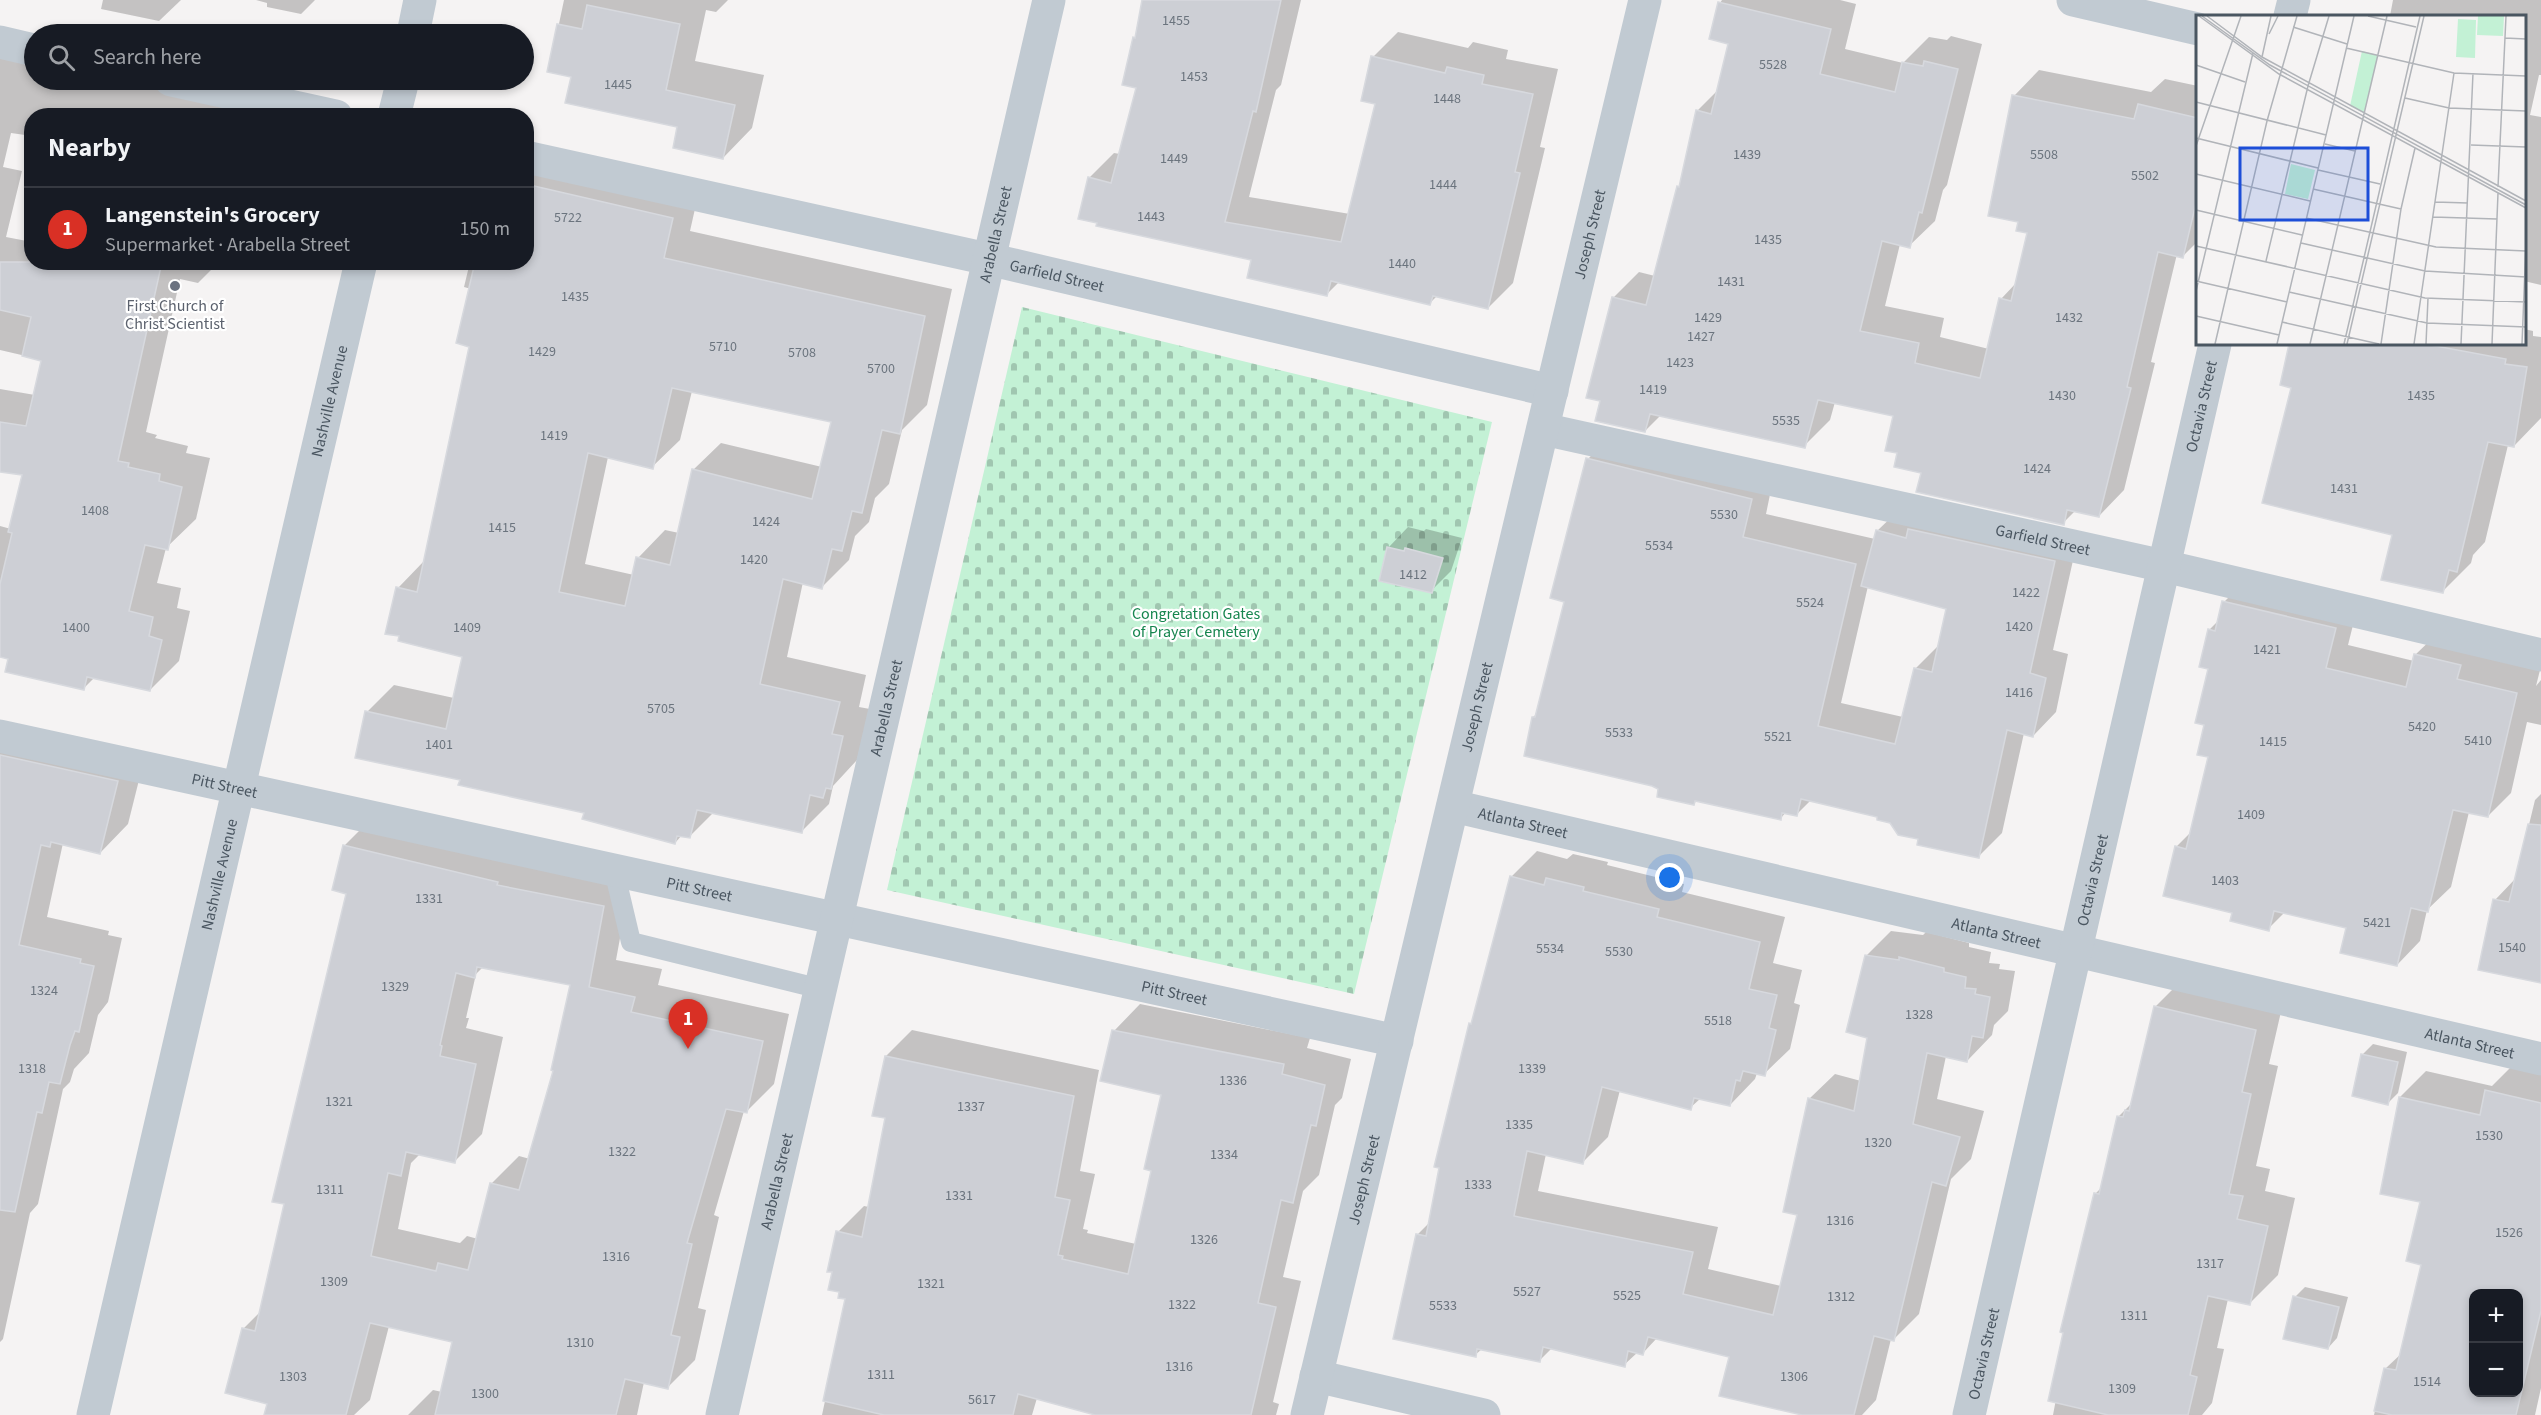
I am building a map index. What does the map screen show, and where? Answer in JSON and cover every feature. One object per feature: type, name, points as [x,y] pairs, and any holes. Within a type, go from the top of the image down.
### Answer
[{"type":"street","points":[[415,24],[420,0]]},
{"type":"street","name":"Arabella Street","points":[[722,1415],[1049,0]]},
{"type":"street","name":"Joseph Street","points":[[1307,1415],[1646,0]]},
{"type":"street","points":[[2073,0],[2196,29]]},
{"type":"street","points":[[2290,15],[2294,0]]},
{"type":"street","points":[[0,42],[24,48]]},
{"type":"street","points":[[217,90],[299,108]]},
{"type":"street","points":[[396,108],[400,90]]},
{"type":"street","name":"Garfield Street","points":[[534,159],[988,259],[1552,391]]},
{"type":"street","name":"Nashville Avenue","points":[[93,1415],[359,270]]},
{"type":"street","name":"Octavia Street","points":[[1968,1415],[2215,345]]},
{"type":"street","name":"Garfield Street","points":[[1543,429],[2164,566],[2541,655]]},
{"type":"street","name":"Pitt Street","points":[[0,736],[838,917],[1397,1041]]},
{"type":"street","name":"Atlanta Street","points":[[1453,806],[2076,949],[2541,1059]]},
{"type":"street","points":[[1317,1376],[1484,1415]]},
{"type":"lane","points":[[614,870],[631,942],[821,989]]},
{"type":"green space","name":"Congretation Gates of Prayer Cemetery","points":[[1022,307],[1492,422],[1354,994],[887,890]]},
{"type":"building","points":[[1142,0],[1281,0],[1256,112],[1253,111],[1225,222],[1341,242],[1375,104],[1361,101],[1371,56],[1445,73],[1447,67],[1484,75],[1482,84],[1533,94],[1515,172],[1520,173],[1488,309],[1433,296],[1430,305],[1331,281],[1327,296],[1247,278],[1251,260],[1096,226],[1097,223],[1078,219],[1088,177],[1111,183],[1136,88],[1122,85],[1133,37],[1135,38]]},
{"type":"building","points":[[1718,2],[1831,29],[1820,74],[1895,92],[1902,62],[1923,66],[1924,61],[1958,69],[1922,213],[1919,212],[1910,248],[1882,241],[1860,331],[1919,343],[1915,363],[1980,378],[1999,298],[2011,301],[2027,233],[2016,231],[2018,222],[1988,216],[2012,95],[2134,119],[2138,104],[2196,118],[2196,203],[2183,258],[2158,252],[2127,387],[2131,388],[2099,517],[2067,510],[2064,525],[1916,492],[1921,473],[1894,467],[1897,453],[1885,451],[1893,416],[1818,400],[1805,448],[1650,414],[1645,432],[1595,421],[1600,401],[1586,398],[1612,297],[1646,305],[1677,186],[1679,187],[1696,110],[1711,114],[1728,44],[1709,39]]},
{"type":"building","points":[[587,5],[680,24],[666,90],[735,105],[723,159],[673,148],[677,127],[565,103],[571,77],[547,72],[557,24],[582,29]]},
{"type":"building","points":[[534,186],[673,218],[664,258],[925,316],[900,434],[882,430],[862,513],[852,511],[842,551],[832,549],[822,589],[783,579],[760,684],[840,702],[832,734],[843,736],[831,789],[826,788],[823,798],[810,795],[802,833],[697,810],[690,838],[677,836],[675,844],[582,819],[584,813],[458,785],[460,780],[355,758],[365,711],[446,729],[462,657],[398,641],[399,636],[385,634],[396,587],[417,592],[469,347],[456,343],[473,270],[534,270]],"holes":[[[672,388],[831,422],[812,499],[692,469],[670,565],[636,557],[625,606],[559,592],[588,453],[653,469]]]},
{"type":"building","points":[[0,262],[24,262],[24,270],[160,270],[118,461],[129,463],[128,467],[160,474],[159,481],[182,487],[168,550],[145,545],[129,611],[153,617],[149,636],[162,640],[150,691],[87,677],[84,690],[5,672],[8,659],[0,657],[0,584],[12,533],[8,532],[22,475],[0,472],[0,422],[26,426],[41,361],[22,356],[31,317],[0,310]]},
{"type":"building","points":[[2289,345],[2430,345],[2506,359],[2505,364],[2527,367],[2514,447],[2488,442],[2457,572],[2449,570],[2443,593],[2381,580],[2392,535],[2262,503],[2291,388],[2280,385]]},
{"type":"building","points":[[1586,458],[1752,499],[1743,537],[1856,564],[1818,726],[1895,744],[1914,668],[1932,672],[1946,609],[1861,586],[1876,530],[1906,538],[1908,529],[2055,561],[2030,673],[2046,678],[2033,737],[2007,730],[1979,858],[1917,845],[1918,839],[1898,835],[1890,823],[1877,820],[1877,817],[1801,799],[1797,816],[1782,813],[1781,820],[1695,801],[1694,805],[1657,797],[1658,789],[1652,786],[1524,756],[1532,717],[1535,717],[1564,602],[1550,598]]},
{"type":"building","points":[[1387,547],[1404,551],[1405,548],[1443,558],[1432,593],[1379,581]]},
{"type":"building","points":[[2222,601],[2336,628],[2326,668],[2406,687],[2414,654],[2461,665],[2457,679],[2517,693],[2488,817],[2453,810],[2428,912],[2411,908],[2397,966],[2340,953],[2346,928],[2274,911],[2269,931],[2230,921],[2232,913],[2163,896],[2175,846],[2186,849],[2208,757],[2197,755],[2204,725],[2195,723],[2208,669],[2199,667],[2208,629],[2215,631]]},
{"type":"building","points":[[0,755],[118,781],[100,854],[51,842],[50,847],[41,845],[19,945],[81,959],[80,963],[94,966],[79,1032],[75,1031],[60,1084],[49,1082],[42,1113],[37,1112],[15,1212],[0,1210]]},
{"type":"building","points":[[2528,824],[2541,825],[2541,983],[2478,970],[2493,899],[2509,902]]},
{"type":"building","points":[[343,845],[498,882],[497,885],[604,906],[589,987],[635,997],[631,1012],[763,1041],[747,1113],[726,1109],[687,1243],[692,1244],[671,1335],[680,1337],[668,1389],[625,1379],[616,1415],[435,1415],[452,1342],[370,1323],[346,1415],[264,1415],[267,1404],[225,1393],[242,1328],[255,1331],[284,1204],[272,1202],[346,894],[332,890]],"holes":[[[477,967],[570,985],[551,1070],[553,1071],[519,1190],[490,1183],[468,1270],[438,1263],[436,1271],[371,1256],[388,1173],[401,1176],[406,1152],[455,1163],[476,1064],[440,1056],[442,1046],[440,1045],[456,973],[475,978]]]},
{"type":"building","points":[[1510,876],[1544,885],[1546,878],[1584,887],[1583,891],[1659,909],[1657,917],[1760,942],[1749,989],[1777,995],[1769,1028],[1776,1030],[1765,1076],[1743,1071],[1740,1081],[1736,1080],[1730,1106],[1694,1098],[1691,1110],[1602,1087],[1583,1164],[1527,1151],[1514,1216],[1693,1252],[1683,1294],[1773,1315],[1797,1215],[1783,1212],[1808,1098],[1854,1111],[1867,1038],[1846,1032],[1865,955],[1899,960],[1899,957],[1944,968],[1944,972],[1966,977],[1965,988],[1976,989],[1975,994],[1990,997],[1983,1038],[1972,1036],[1967,1062],[1927,1053],[1913,1124],[1960,1137],[1946,1186],[1932,1182],[1894,1341],[1874,1336],[1854,1415],[1802,1415],[1719,1396],[1729,1357],[1648,1337],[1643,1355],[1628,1351],[1625,1367],[1543,1347],[1540,1362],[1477,1349],[1476,1357],[1393,1339],[1416,1234],[1426,1236],[1439,1168],[1434,1167],[1469,1023],[1471,1024]]},
{"type":"building","points":[[2154,1006],[2256,1030],[2242,1092],[2251,1094],[2229,1194],[2243,1196],[2237,1219],[2268,1226],[2250,1305],[2208,1296],[2190,1375],[2197,1377],[2188,1415],[2108,1415],[2048,1401],[2063,1333],[2060,1332],[2094,1193],[2099,1194],[2117,1116],[2123,1117],[2125,1110],[2129,1111]]},
{"type":"building","points":[[1112,1030],[1284,1064],[1282,1074],[1325,1085],[1316,1126],[1311,1125],[1293,1203],[1281,1200],[1258,1303],[1276,1307],[1251,1415],[1095,1415],[1018,1394],[1013,1415],[884,1415],[823,1401],[845,1299],[838,1298],[839,1292],[828,1290],[832,1272],[827,1272],[836,1231],[862,1237],[885,1118],[872,1116],[885,1056],[1074,1096],[1055,1197],[1070,1200],[1058,1255],[1063,1256],[1062,1259],[1128,1274],[1151,1171],[1144,1169],[1161,1095],[1100,1081]]},
{"type":"building","points":[[2361,1054],[2398,1062],[2388,1105],[2352,1096]]},
{"type":"building","points":[[2485,1090],[2541,1103],[2541,1311],[2523,1386],[2523,1289],[2469,1289],[2469,1397],[2520,1397],[2516,1415],[2392,1415],[2374,1411],[2384,1368],[2396,1370],[2421,1265],[2406,1261],[2420,1202],[2380,1194],[2399,1097],[2480,1115]]},
{"type":"building","points":[[2293,1296],[2339,1307],[2328,1349],[2283,1339]]},
{"type":"place","name":"First Church of Christ Scientist","points":[[175,286]]},
{"type":"place","name":"Langenstein's Grocery","points":[[688,1049]]}]
